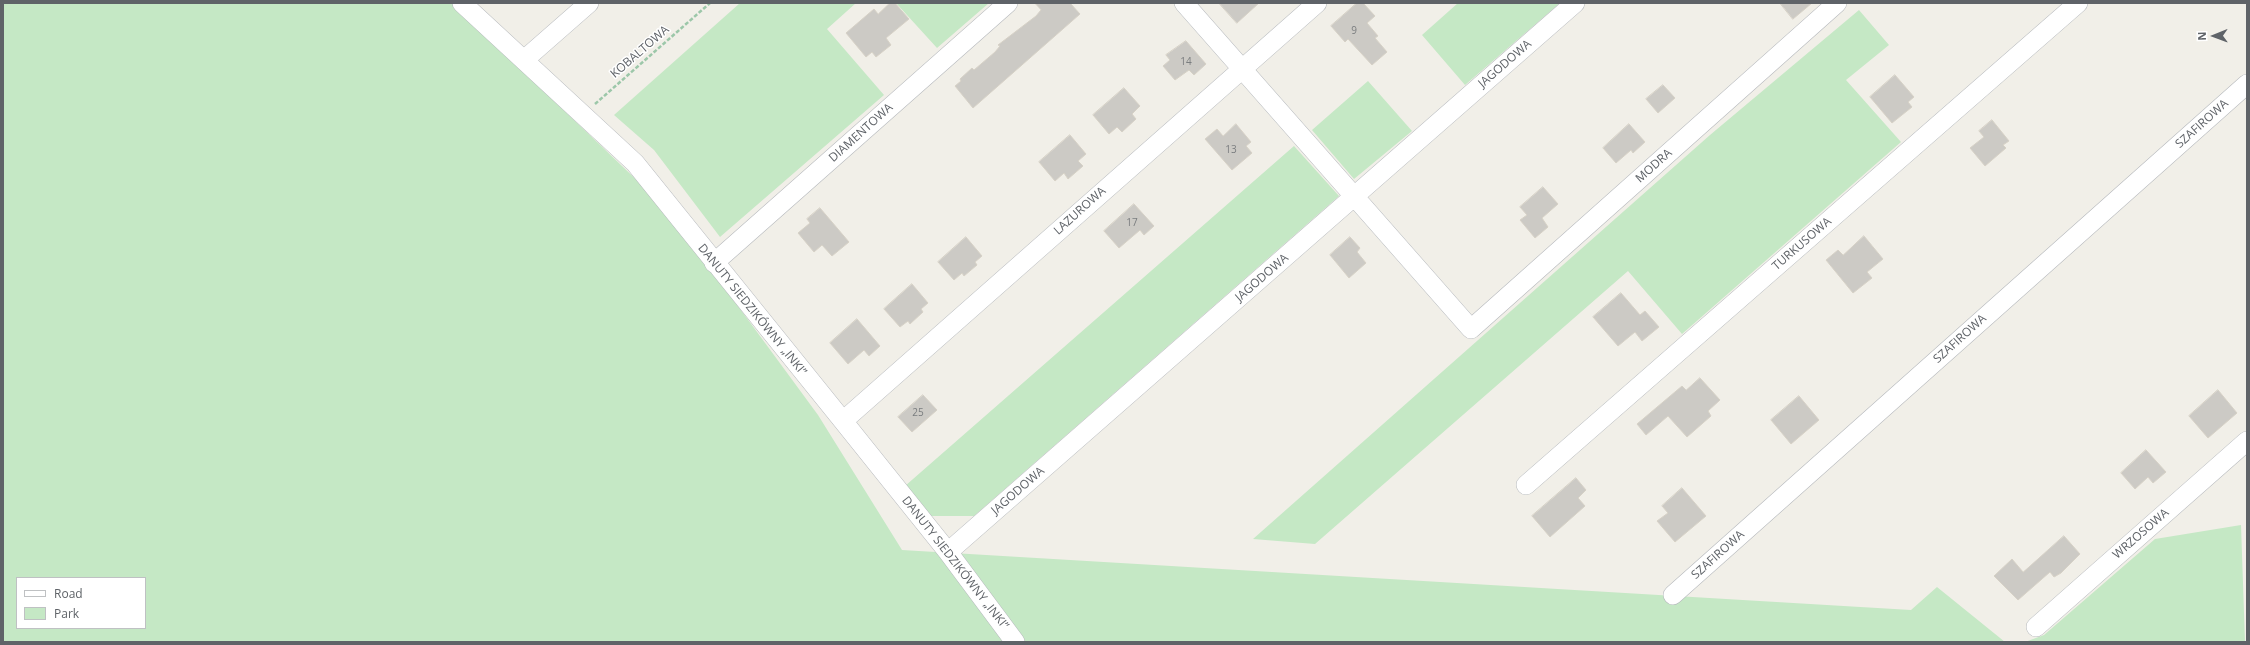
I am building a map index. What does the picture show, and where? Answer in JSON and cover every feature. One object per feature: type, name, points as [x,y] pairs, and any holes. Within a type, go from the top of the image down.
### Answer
[{"type":"street","name":"DANUTY SIEDZIKÓWNY „INKI”","points":[[462,3],[635,164],[714,264],[844,421],[948,552],[1015,642]]},
{"type":"street","points":[[524,60],[589,3]]},
{"type":"street","name":"DIAMENTOWA","points":[[714,264],[1008,3]]},
{"type":"street","points":[[1184,3],[1242,67],[1354,196]]},
{"type":"street","name":"LAZUROWA","points":[[844,421],[1242,67],[1317,3]]},
{"type":"street","name":"JAGODOWA","points":[[948,552],[1575,3]]},
{"type":"street","name":"MODRA","points":[[1354,196],[1471,329],[1837,3]]},
{"type":"street","name":"TURKUSOWA","points":[[1526,485],[2078,3]]},
{"type":"street","name":"SZAFIROWA","points":[[1673,595],[2247,84]]},
{"type":"street","name":"WRZOSOWA","points":[[2036,627],[2247,441]]},
{"type":"path","name":"KOBALTOWA","points":[[582,115],[710,3]]},
{"type":"green space","points":[[3,3],[452,3],[646,189],[710,268],[818,415],[902,550],[1911,610],[1937,587],[2005,642],[3,642]]},
{"type":"green space","points":[[740,3],[856,3],[827,29],[884,95],[720,237],[654,150],[614,115]]},
{"type":"green space","points":[[896,3],[989,3],[937,48]]},
{"type":"green space","points":[[1458,3],[1560,3],[1465,85],[1422,35]]},
{"type":"green space","points":[[1859,10],[1889,45],[1846,80],[1901,142],[1682,334],[1628,271],[1315,544],[1253,539],[1710,135]]},
{"type":"green space","points":[[1368,81],[1412,131],[1354,179],[1312,130]]},
{"type":"green space","points":[[1294,146],[1339,196],[974,516],[929,516],[905,486]]},
{"type":"green space","points":[[2241,525],[2245,642],[2025,642],[2044,635],[2155,539]]},
{"type":"building","points":[[890,3],[895,3],[909,19],[886,38],[891,45],[876,57],[872,52],[866,57],[846,33],[874,9],[878,14]]},
{"type":"building","points":[[1035,3],[1070,3],[1080,14],[973,108],[955,86],[972,68],[974,70],[995,52],[1000,46],[998,45],[1036,16],[1041,10]]},
{"type":"building","points":[[1219,3],[1259,3],[1237,23]]},
{"type":"building","points":[[1357,3],[1363,3],[1375,16],[1367,23],[1378,36],[1375,38],[1387,52],[1372,65],[1348,39],[1345,42],[1331,26]]},
{"type":"building","points":[[1780,3],[1812,3],[1793,19]]},
{"type":"building","points":[[1186,41],[1206,64],[1194,75],[1189,70],[1175,80],[1163,66],[1170,60],[1166,55]]},
{"type":"building","points":[[1895,75],[1914,97],[1908,102],[1912,107],[1892,123],[1870,97]]},
{"type":"building","points":[[1663,85],[1675,98],[1658,113],[1646,99]]},
{"type":"building","points":[[1124,88],[1140,106],[1132,114],[1136,119],[1122,132],[1117,127],[1109,134],[1093,115]]},
{"type":"building","points":[[1992,120],[2009,141],[2003,145],[2006,148],[1985,166],[1970,148],[1984,137],[1979,131]]},
{"type":"building","points":[[1236,124],[1251,142],[1246,146],[1252,153],[1232,170],[1205,139],[1217,129],[1223,136]]},
{"type":"building","points":[[1629,124],[1645,142],[1633,153],[1631,150],[1616,163],[1603,148]]},
{"type":"building","points":[[1070,135],[1086,154],[1078,161],[1083,166],[1068,179],[1064,173],[1055,181],[1039,162]]},
{"type":"building","points":[[1543,187],[1558,204],[1542,218],[1548,227],[1535,238],[1520,220],[1527,215],[1520,207]]},
{"type":"building","points":[[1134,204],[1154,226],[1144,235],[1140,230],[1119,248],[1104,231]]},
{"type":"building","points":[[820,208],[849,242],[832,256],[822,245],[814,252],[798,233],[810,223],[807,219]]},
{"type":"building","points":[[1864,236],[1883,259],[1867,272],[1872,278],[1853,293],[1826,260],[1838,250],[1843,255]]},
{"type":"building","points":[[966,237],[982,256],[975,262],[977,265],[964,276],[962,273],[954,280],[938,262]]},
{"type":"building","points":[[1350,237],[1360,248],[1357,252],[1366,263],[1349,278],[1330,255]]},
{"type":"building","points":[[912,284],[928,303],[921,309],[923,312],[910,324],[908,321],[900,327],[884,309]]},
{"type":"building","points":[[1621,293],[1640,315],[1645,311],[1659,327],[1642,341],[1635,332],[1618,346],[1593,317]]},
{"type":"building","points":[[857,319],[880,346],[869,356],[864,350],[848,364],[830,343]]},
{"type":"building","points":[[1700,378],[1720,400],[1708,411],[1711,416],[1687,437],[1668,416],[1646,435],[1637,424],[1682,386],[1686,390]]},
{"type":"building","points":[[2218,390],[2237,413],[2208,438],[2189,416]]},
{"type":"building","points":[[923,395],[937,410],[912,432],[898,417]]},
{"type":"building","points":[[1799,396],[1819,420],[1791,444],[1771,420]]},
{"type":"building","points":[[2146,450],[2166,472],[2153,483],[2148,477],[2135,489],[2121,473]]},
{"type":"building","points":[[1576,478],[1586,490],[1578,498],[1585,506],[1550,537],[1532,516]]},
{"type":"building","points":[[1682,488],[1706,516],[1675,542],[1657,521],[1668,513],[1662,506]]},
{"type":"building","points":[[2064,536],[2080,554],[2061,573],[2054,577],[2050,572],[2018,600],[1994,576],[2012,559],[2023,572]]}]
